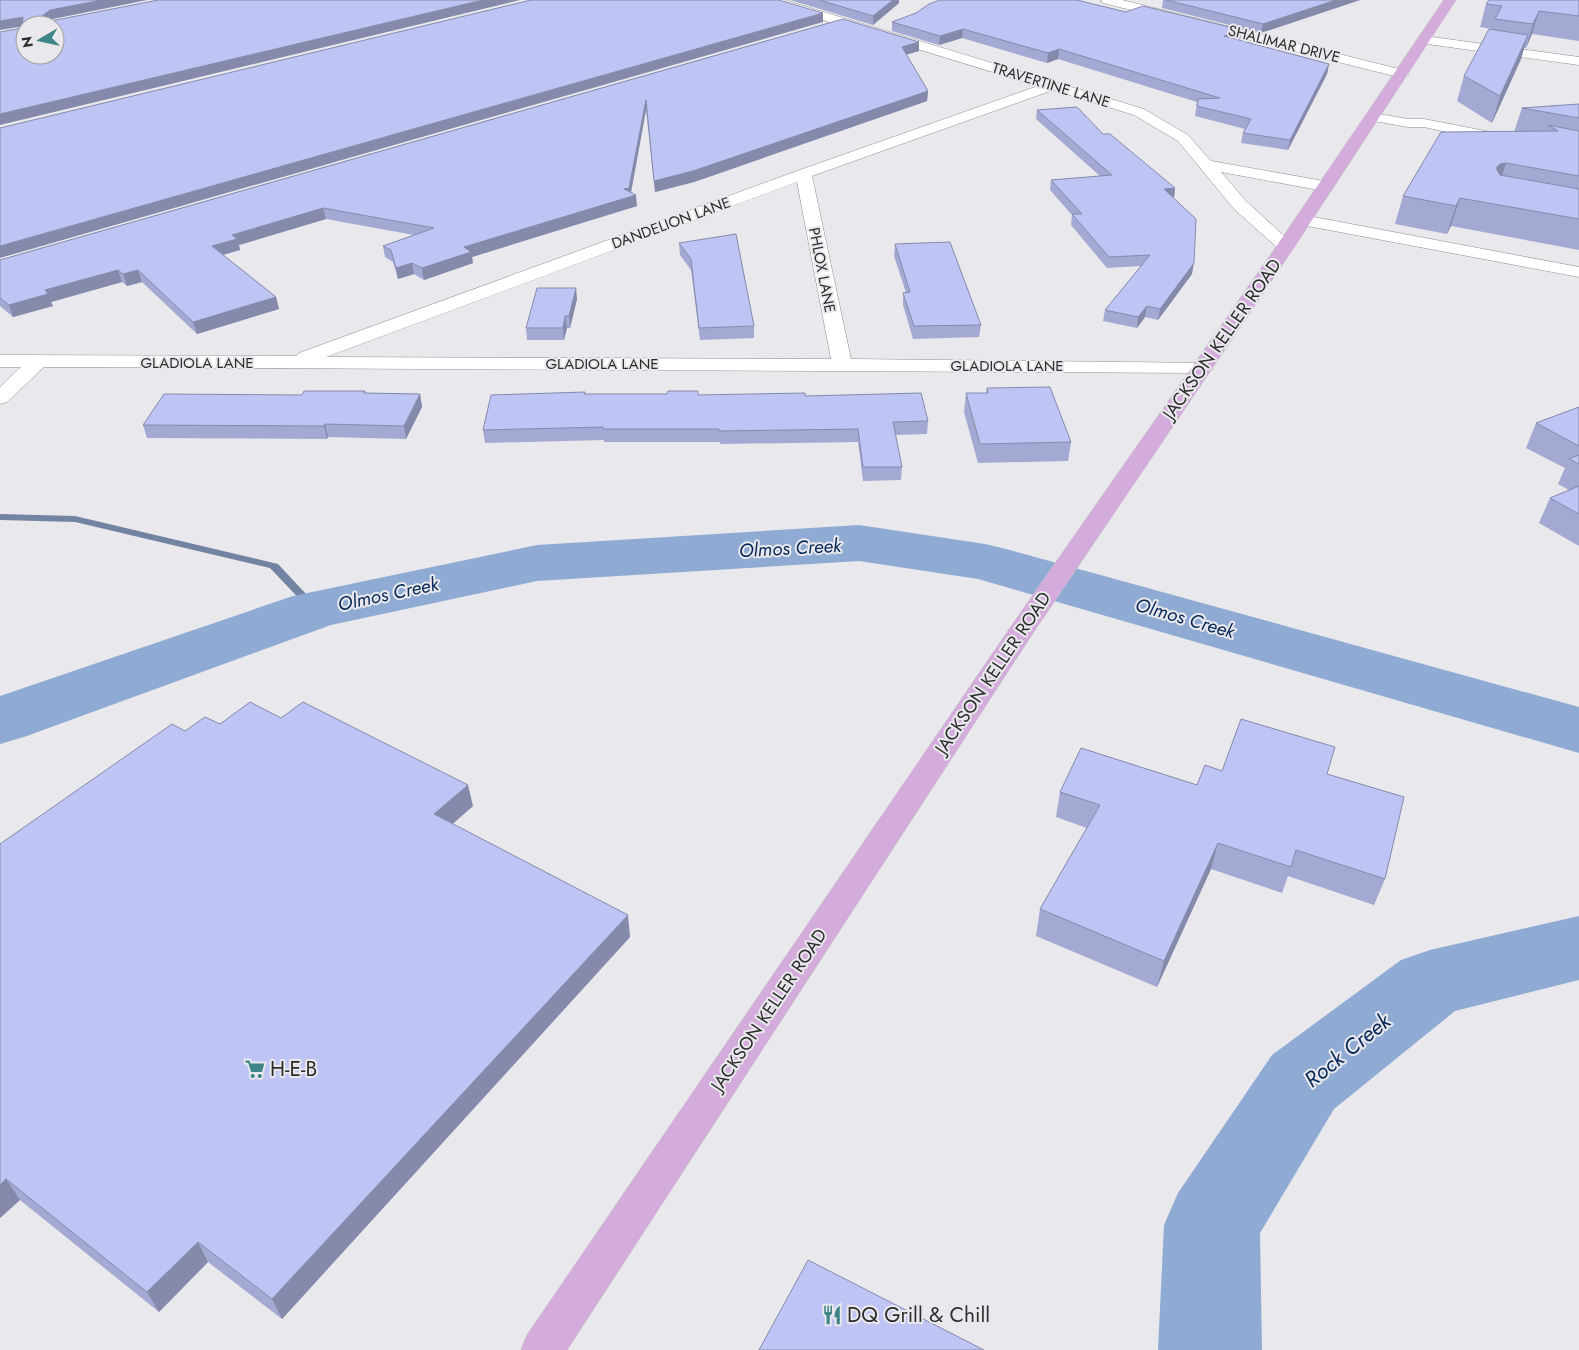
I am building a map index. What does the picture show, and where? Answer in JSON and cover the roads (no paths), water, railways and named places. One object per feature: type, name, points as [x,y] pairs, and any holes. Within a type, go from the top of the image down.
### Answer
[{"type":"main road","name":"JACKSON KELLER ROAD","points":[[542,1350],[1087,532],[1204,367],[1304,220],[1324,186],[1425,40],[1450,0]]},
{"type":"street","name":"TRAVERTINE LANE","points":[[771,0],[1140,112],[1183,138],[1240,205],[1286,246]]},
{"type":"street","name":"SHALIMAR DRIVE","points":[[1107,0],[1402,74]]},
{"type":"street","points":[[815,30],[844,22]]},
{"type":"street","points":[[873,30],[898,23]]},
{"type":"street","points":[[1425,40],[1579,60]]},
{"type":"street","name":"DANDELION LANE","points":[[289,364],[803,174],[1054,85]]},
{"type":"street","points":[[1373,117],[1408,123],[1417,129],[1517,145]]},
{"type":"street","points":[[1206,165],[1324,186]]},
{"type":"street","name":"PHLOX LANE","points":[[803,174],[842,365]]},
{"type":"street","points":[[1304,220],[1579,272]]},
{"type":"street","name":"GLADIOLA LANE","points":[[0,361],[38,363],[1204,367]]},
{"type":"street","points":[[0,398],[38,363]]},
{"type":"waterway","points":[[0,517],[75,519],[274,566],[315,609]]},
{"type":"waterway","name":"Olmos Creek","points":[[0,721],[315,609],[537,563],[859,543],[985,562],[1579,730]]},
{"type":"waterway","name":"Rock Creek","points":[[1210,1350],[1212,1225],[1303,1082],[1430,984],[1579,948]]},
{"type":"place","name":"H-E-B","points":[[255,1069]]},
{"type":"place","name":"DQ Grill & Chill","points":[[832,1315]]}]
